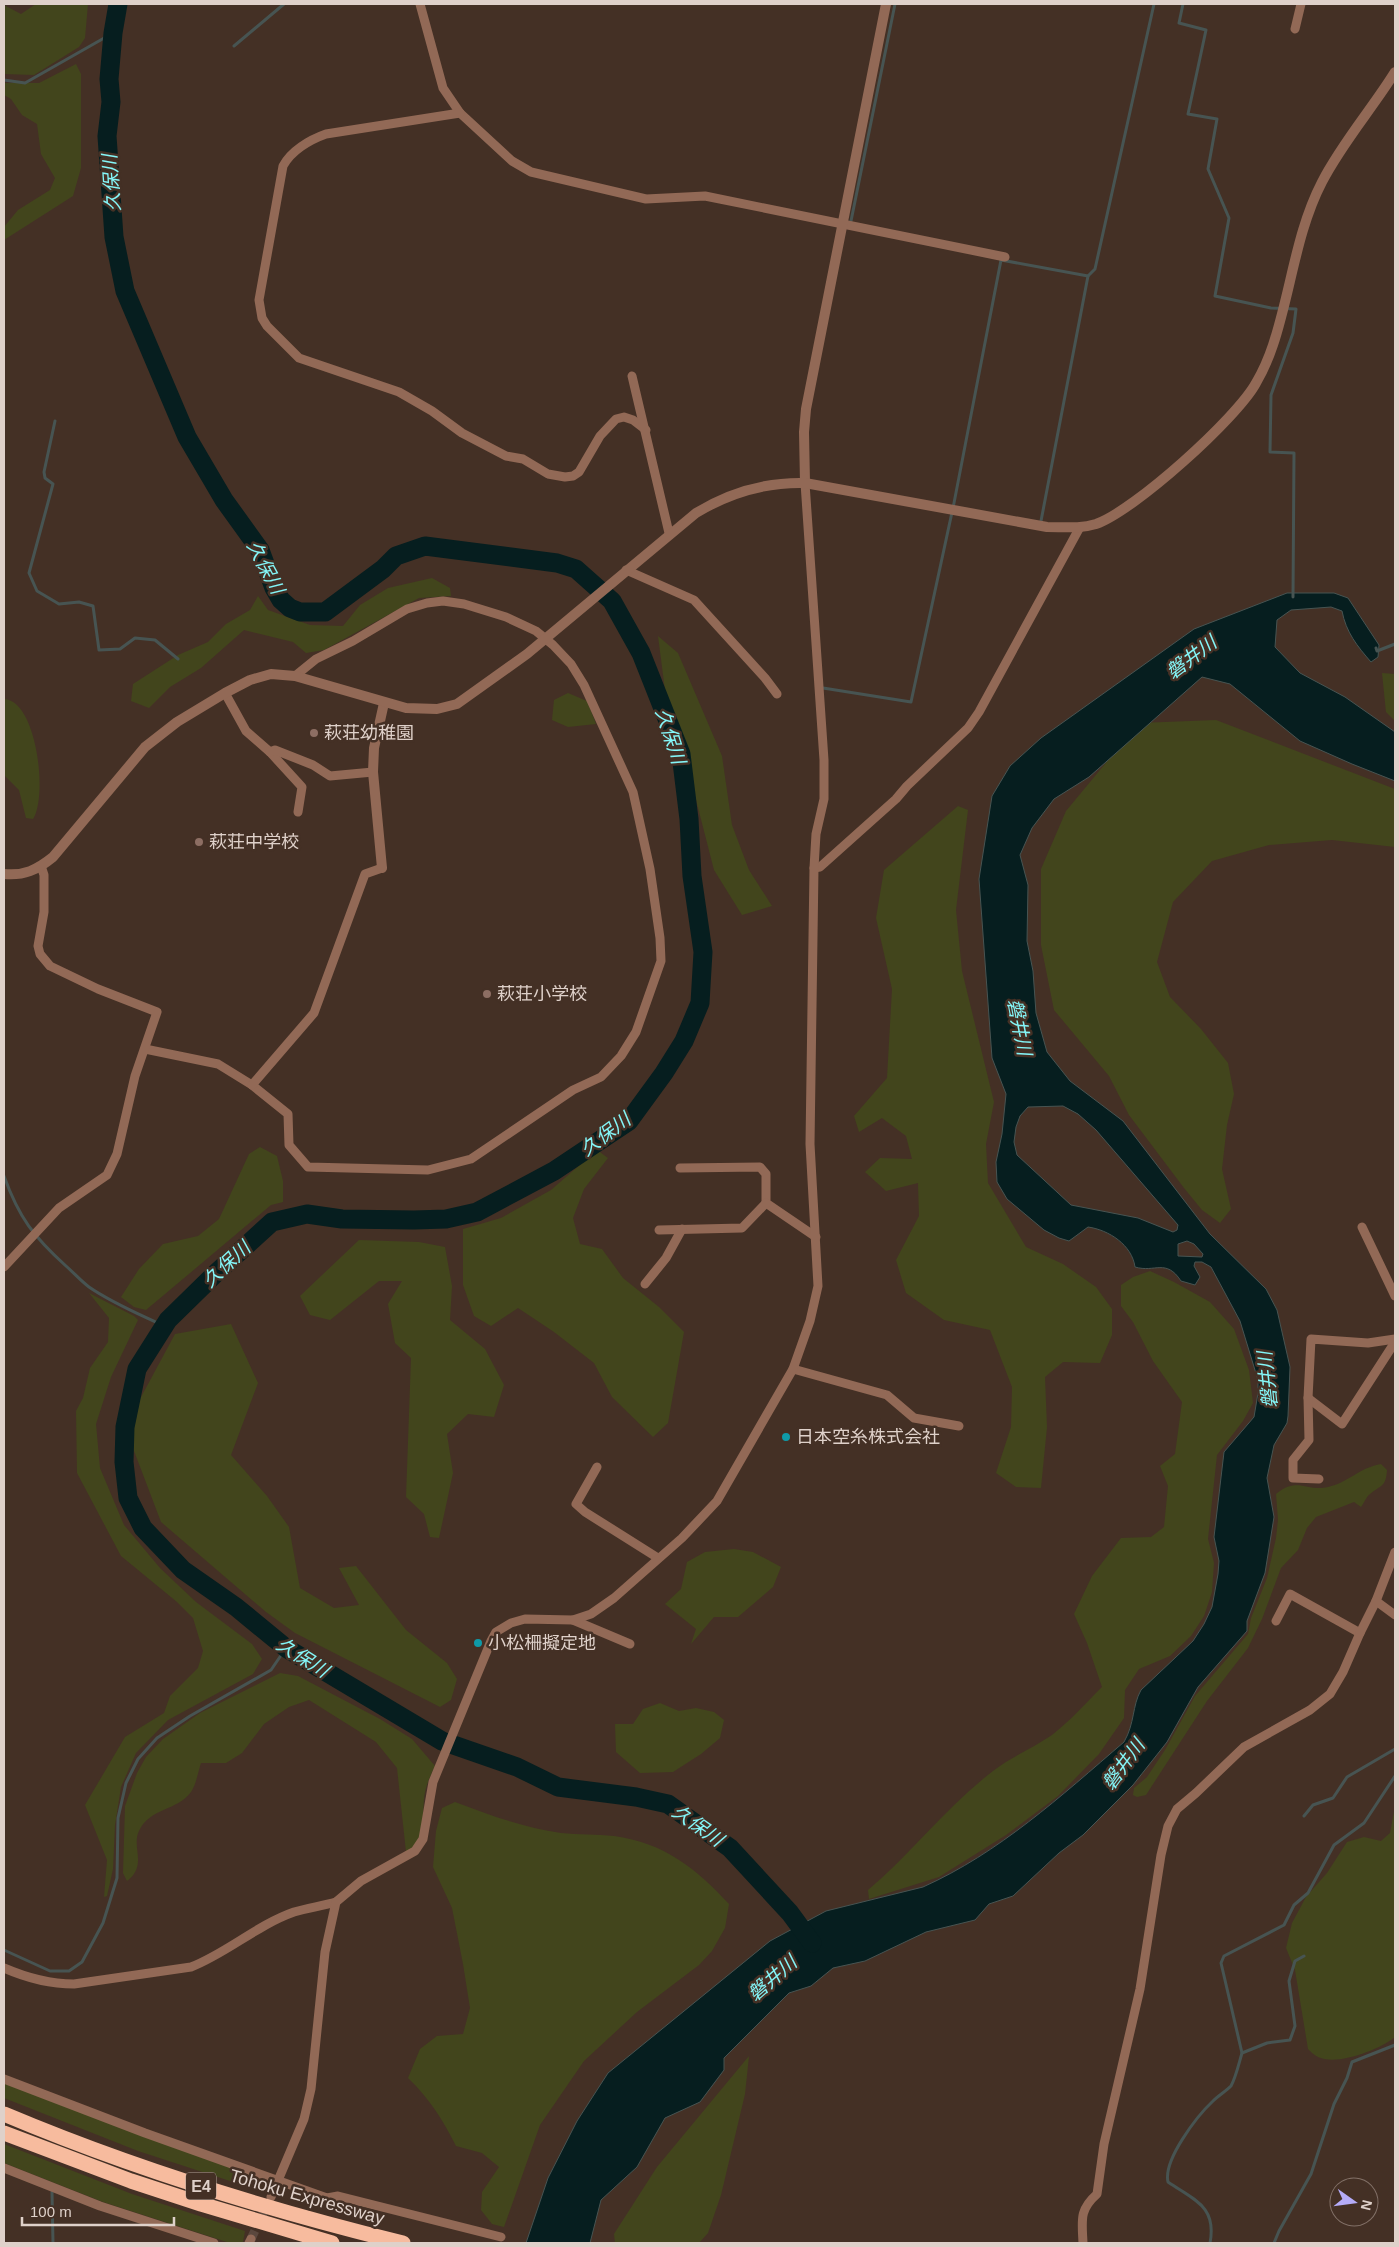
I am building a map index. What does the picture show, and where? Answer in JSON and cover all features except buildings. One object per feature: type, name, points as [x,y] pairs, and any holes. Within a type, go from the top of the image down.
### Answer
[{"type":"highway","name":"Tohoku Expressway","points":[[4,2114],[207,2188],[288,2213],[403,2243]]},
{"type":"highway","name":"Tohoku Expressway","points":[[4,2133],[131,2181],[236,2215],[332,2243]]},
{"type":"street","points":[[420,4],[443,88],[460,113],[512,161],[531,172],[646,198],[705,196],[1005,257]]},
{"type":"street","points":[[4,1968],[38,1981],[74,1984],[191,1967],[208,1960],[260,1929],[293,1913],[336,1902],[361,1881],[415,1852],[423,1840],[433,1782],[496,1632],[511,1622],[525,1619],[573,1620],[592,1614],[614,1598],[717,1501],[793,1370],[810,1321],[818,1286],[810,1144],[814,868],[816,834],[824,800],[824,760],[805,483],[806,409],[886,4]]},
{"type":"street","points":[[1295,29],[1301,4]]},
{"type":"street","points":[[4,874],[29,873],[53,857],[145,747],[177,722],[225,693],[250,680],[271,674],[296,676],[384,703],[424,710],[457,704],[527,654],[669,533],[708,505],[734,494],[784,482],[805,483],[1048,527],[1080,527],[1097,524],[1129,505],[1178,465],[1226,420],[1256,384],[1273,346],[1305,224],[1322,182],[1342,148],[1376,103],[1395,72]]},
{"type":"street","points":[[460,113],[326,134],[314,138],[288,158],[283,166],[259,300],[262,318],[273,334],[300,358],[399,392],[432,411],[462,433],[506,456],[523,459],[548,474],[565,478],[579,472],[600,436],[616,419],[624,417],[633,420],[646,430]]},
{"type":"street","points":[[632,376],[669,533]]},
{"type":"street","points":[[814,868],[820,867],[896,799],[907,786],[968,728],[979,712],[1080,527]]},
{"type":"street","points":[[626,570],[694,600],[765,678],[777,694]]},
{"type":"street","points":[[145,1049],[218,1064],[252,1085],[288,1114],[290,1145],[308,1167],[428,1170],[471,1159],[574,1090],[601,1077],[621,1056],[636,1032],[661,962],[660,938],[650,869],[633,792],[584,685],[571,664],[553,645],[536,631],[506,617],[464,604],[443,601],[427,603],[407,609],[353,641],[316,659],[296,676]]},
{"type":"street","points":[[225,693],[246,731],[270,752],[302,787],[298,812]]},
{"type":"street","points":[[252,1085],[314,1013],[365,874],[382,868],[374,772],[374,748],[384,703]]},
{"type":"street","points":[[270,752],[275,750],[313,765],[330,776],[374,772]]},
{"type":"street","points":[[4,1267],[59,1208],[107,1174],[117,1154],[135,1076],[158,1012],[98,989],[50,966],[40,954],[38,946],[44,912],[44,875],[41,866]]},
{"type":"street","points":[[659,1230],[742,1228],[766,1203],[766,1174],[760,1167],[680,1168]]},
{"type":"street","points":[[766,1203],[816,1237]]},
{"type":"street","points":[[1362,1227],[1395,1296]]},
{"type":"street","points":[[645,1284],[666,1258],[682,1229]]},
{"type":"street","points":[[1319,1479],[1293,1478],[1293,1460],[1309,1440],[1308,1398],[1311,1339],[1368,1343],[1395,1341]]},
{"type":"street","points":[[1308,1398],[1342,1424],[1395,1341]]},
{"type":"street","points":[[793,1370],[887,1395],[914,1418],[959,1426]]},
{"type":"street","points":[[598,1466],[576,1504],[585,1512],[658,1558]]},
{"type":"street","points":[[1084,2243],[1082,2217],[1087,2203],[1098,2194],[1104,2144],[1140,1989],[1161,1855],[1168,1826],[1177,1809],[1196,1794],[1244,1747],[1310,1710],[1330,1694],[1343,1672],[1376,1601],[1395,1552]]},
{"type":"street","points":[[1276,1621],[1290,1594],[1360,1633]]},
{"type":"street","points":[[1376,1601],[1395,1615]]},
{"type":"street","points":[[573,1620],[630,1644]]},
{"type":"street","points":[[271,2197],[304,2120],[311,2089],[325,1952],[336,1902]]},
{"type":"street","points":[[4,2079],[151,2136],[327,2198],[338,2196],[500,2237]]},
{"type":"street","points":[[4,2168],[100,2206],[214,2243]]},
{"type":"green space","points":[[36,4],[88,4],[85,38],[79,47],[34,75],[4,74],[4,5],[21,14]]},
{"type":"green space","points":[[76,64],[81,74],[81,168],[73,196],[4,240],[4,227],[18,210],[50,190],[55,178],[41,154],[37,124],[22,115],[11,99],[4,95],[4,83],[39,83]]},
{"type":"green space","points":[[432,578],[450,588],[451,596],[419,598],[324,650],[306,653],[293,642],[244,630],[201,668],[170,687],[149,708],[131,701],[133,684],[178,655],[208,642],[226,624],[250,610],[258,596],[268,610],[310,625],[343,626],[360,605],[388,588]]},
{"type":"green space","points":[[658,636],[678,653],[722,756],[732,825],[749,870],[772,906],[742,915],[714,870],[695,796],[666,698]]},
{"type":"green space","points":[[1382,673],[1395,674],[1395,721],[1386,712]]},
{"type":"green space","points":[[568,693],[587,701],[596,724],[568,727],[552,720],[554,700]]},
{"type":"green space","points":[[4,699],[15,704],[25,715],[32,732],[39,772],[37,808],[33,819],[26,818],[19,790],[4,775]]},
{"type":"green space","points":[[1216,720],[1395,789],[1395,847],[1332,840],[1269,845],[1212,861],[1173,902],[1157,962],[1170,997],[1201,1029],[1228,1063],[1234,1094],[1227,1125],[1222,1169],[1231,1209],[1220,1223],[1202,1210],[1184,1188],[1129,1115],[1109,1076],[1054,1010],[1041,945],[1041,869],[1066,811],[1139,723]]},
{"type":"green space","points":[[958,806],[968,810],[956,910],[962,971],[994,1102],[986,1144],[988,1183],[1026,1247],[1063,1264],[1096,1287],[1112,1309],[1112,1335],[1100,1363],[1063,1362],[1045,1377],[1047,1427],[1041,1488],[1016,1487],[996,1473],[1011,1427],[1012,1387],[990,1330],[944,1320],[906,1293],[896,1260],[919,1216],[918,1183],[886,1191],[865,1172],[880,1158],[912,1159],[906,1136],[882,1118],[859,1132],[854,1116],[887,1078],[892,989],[876,918],[884,870]]},
{"type":"green space","points":[[260,1147],[277,1156],[283,1181],[283,1202],[271,1205],[146,1310],[134,1307],[121,1297],[139,1269],[163,1244],[198,1236],[219,1219],[249,1154]]},
{"type":"green space","points":[[597,1150],[608,1158],[584,1189],[573,1218],[580,1244],[602,1249],[623,1278],[659,1307],[684,1332],[668,1423],[653,1437],[612,1397],[594,1363],[554,1332],[518,1308],[491,1326],[474,1316],[463,1285],[463,1229],[501,1218],[551,1190]]},
{"type":"green space","points":[[359,1240],[419,1242],[445,1247],[452,1286],[450,1320],[485,1349],[504,1385],[494,1417],[468,1414],[447,1434],[453,1473],[439,1538],[430,1537],[424,1514],[406,1497],[411,1358],[395,1343],[388,1304],[402,1281],[379,1281],[330,1320],[310,1315],[300,1296]]},
{"type":"green space","points":[[1150,1271],[1210,1302],[1234,1329],[1249,1370],[1253,1403],[1243,1421],[1217,1455],[1208,1539],[1214,1563],[1212,1592],[1204,1616],[1191,1636],[1170,1656],[1139,1669],[1125,1690],[1124,1718],[1099,1754],[1058,1796],[1006,1835],[939,1877],[869,1899],[868,1890],[900,1861],[960,1799],[1000,1766],[1052,1735],[1072,1718],[1102,1687],[1087,1643],[1074,1614],[1092,1576],[1121,1538],[1151,1537],[1164,1527],[1168,1486],[1160,1466],[1175,1454],[1182,1402],[1153,1361],[1133,1322],[1121,1306],[1121,1285],[1133,1277]]},
{"type":"green space","points":[[89,1293],[134,1316],[138,1320],[111,1377],[96,1424],[100,1468],[124,1525],[160,1568],[196,1602],[252,1644],[262,1659],[253,1674],[168,1720],[136,1753],[121,1787],[115,1825],[113,1869],[107,1896],[104,1897],[107,1860],[85,1805],[125,1737],[164,1713],[170,1696],[198,1668],[203,1651],[193,1618],[177,1602],[121,1556],[77,1473],[76,1411],[83,1398],[90,1368],[108,1342],[109,1318]]},
{"type":"green space","points":[[231,1324],[258,1383],[231,1455],[267,1496],[289,1527],[300,1588],[334,1608],[359,1605],[339,1568],[356,1566],[406,1630],[447,1663],[457,1679],[451,1700],[440,1707],[295,1633],[266,1612],[161,1522],[131,1443],[140,1399],[175,1334]]},
{"type":"green space","points":[[1381,1464],[1387,1470],[1384,1483],[1369,1495],[1361,1507],[1354,1502],[1316,1517],[1307,1528],[1298,1550],[1281,1568],[1262,1619],[1248,1648],[1207,1701],[1146,1795],[1137,1797],[1133,1795],[1134,1788],[1147,1777],[1165,1750],[1195,1696],[1248,1634],[1251,1618],[1267,1578],[1276,1538],[1278,1520],[1276,1494],[1283,1489],[1296,1485],[1321,1488],[1335,1485],[1367,1468]]},
{"type":"green space","points":[[734,1549],[753,1552],[781,1567],[773,1587],[738,1617],[714,1617],[691,1644],[696,1629],[665,1604],[681,1589],[687,1562],[705,1552]]},
{"type":"green space","points":[[280,1673],[298,1676],[380,1719],[412,1739],[435,1766],[425,1792],[421,1834],[418,1841],[406,1852],[397,1768],[376,1742],[309,1700],[289,1707],[264,1724],[242,1753],[226,1763],[201,1763],[191,1792],[178,1803],[149,1818],[139,1831],[137,1837],[137,1869],[127,1881],[123,1873],[125,1806],[137,1773],[146,1757],[163,1739],[200,1713]]},
{"type":"green space","points":[[660,1703],[679,1711],[696,1708],[714,1712],[724,1720],[720,1738],[701,1754],[673,1772],[640,1773],[616,1752],[615,1724],[633,1724],[643,1709]]},
{"type":"green space","points":[[455,1802],[534,1828],[561,1833],[632,1839],[664,1851],[678,1859],[704,1879],[729,1904],[725,1928],[712,1951],[699,1965],[637,2012],[584,2061],[540,2125],[504,2227],[492,2224],[481,2210],[482,2192],[499,2167],[482,2153],[456,2146],[446,2127],[423,2093],[408,2078],[420,2049],[437,2036],[463,2034],[470,2008],[452,1908],[433,1867],[436,1831],[442,1808]]},
{"type":"green space","points":[[1395,1806],[1395,2037],[1389,2042],[1360,2055],[1329,2060],[1319,2057],[1308,2049],[1295,1970],[1286,1948],[1292,1923],[1306,1897],[1327,1873],[1347,1842],[1364,1837],[1381,1841],[1390,1833]]},
{"type":"green space","points":[[749,2056],[745,2094],[721,2195],[708,2233],[699,2243],[615,2243],[614,2234],[657,2167]]},
{"type":"green space","points":[[4,2082],[263,2179],[267,2184],[264,2192],[138,2151],[4,2098]]},
{"type":"green space","points":[[4,2144],[132,2194],[245,2231],[243,2242],[230,2243],[103,2202],[4,2163]]},
{"type":"water","name":"磐井川","points":[[1287,593],[1334,593],[1348,598],[1379,645],[1378,657],[1371,662],[1346,626],[1342,611],[1331,607],[1291,610],[1277,620],[1275,647],[1300,673],[1345,697],[1395,732],[1395,781],[1300,741],[1230,684],[1202,677],[1089,777],[1054,799],[1032,828],[1020,855],[1028,885],[1027,941],[1033,971],[1036,1013],[1047,1052],[1070,1081],[1123,1121],[1210,1234],[1266,1289],[1277,1310],[1290,1367],[1288,1416],[1287,1423],[1274,1445],[1267,1478],[1274,1517],[1265,1573],[1247,1621],[1247,1631],[1198,1687],[1167,1742],[1133,1785],[1083,1835],[1059,1853],[1013,1896],[989,1904],[975,1920],[926,1932],[865,1961],[833,1968],[811,1986],[789,1993],[724,2058],[724,2070],[700,2102],[665,2118],[637,2167],[601,2200],[590,2243],[526,2243],[548,2178],[577,2121],[608,2073],[770,1941],[826,1911],[923,1887],[978,1858],[1053,1803],[1124,1742],[1128,1735],[1141,1690],[1193,1641],[1212,1607],[1218,1574],[1219,1561],[1214,1537],[1224,1452],[1254,1417],[1258,1393],[1258,1380],[1240,1321],[1211,1267],[1202,1262],[1195,1262],[1194,1266],[1200,1277],[1195,1285],[1181,1281],[1176,1274],[1165,1268],[1135,1267],[1133,1259],[1124,1245],[1104,1231],[1088,1227],[1069,1241],[1059,1238],[1044,1230],[1007,1199],[997,1182],[996,1162],[1002,1134],[1006,1094],[992,1058],[979,879],[992,796],[1010,766],[1041,738],[1194,629]],"holes":[[[1063,1106],[1078,1114],[1096,1130],[1178,1225],[1177,1230],[1173,1232],[1138,1218],[1071,1205],[1017,1155],[1014,1142],[1016,1127],[1020,1116],[1028,1107]],[[1187,1241],[1194,1244],[1203,1254],[1202,1257],[1178,1256],[1178,1244]]]},
{"type":"waterway","name":"久保川","points":[[118,4],[113,33],[109,79],[111,102],[107,136],[114,237],[125,291],[187,437],[224,500],[260,550],[274,588],[281,600],[290,608],[300,612],[325,612],[383,569],[396,556],[425,546],[557,563],[576,569],[612,601],[641,653],[681,754],[689,819],[692,876],[703,952],[700,1003],[684,1041],[664,1073],[629,1121],[554,1171],[477,1212],[446,1219],[342,1219],[307,1214],[272,1222],[215,1274],[168,1320],[137,1369],[125,1427],[124,1462],[128,1498],[143,1528],[183,1570],[236,1607],[286,1648],[442,1741],[517,1767],[558,1787],[636,1797],[668,1804],[730,1848],[790,1913],[812,1943]]},
{"type":"waterway","points":[[234,46],[284,4]]},
{"type":"waterway","points":[[851,221],[895,4]]},
{"type":"waterway","points":[[1041,521],[1088,276],[1095,269],[1154,4]]},
{"type":"waterway","points":[[1183,4],[1179,23],[1206,30],[1188,114],[1217,119],[1208,169],[1229,218],[1215,296],[1271,308],[1296,309],[1293,333],[1271,395],[1270,452],[1294,453],[1293,597]]},
{"type":"waterway","points":[[4,80],[25,83],[113,33]]},
{"type":"waterway","points":[[823,688],[911,702],[954,503],[1001,260],[1088,276]]},
{"type":"waterway","points":[[55,421],[44,472],[45,478],[53,484],[29,573],[37,591],[59,604],[79,602],[93,606],[99,650],[120,649],[135,638],[155,640],[178,659]]},
{"type":"waterway","points":[[1376,648],[1377,651],[1395,644]]},
{"type":"waterway","points":[[4,1176],[16,1204],[36,1236],[80,1280],[107,1298],[164,1326]]},
{"type":"waterway","points":[[4,1950],[50,1971],[69,1971],[82,1962],[103,1923],[117,1878],[118,1818],[126,1783],[138,1759],[157,1738],[190,1716],[271,1670],[286,1648]]},
{"type":"waterway","points":[[1304,1816],[1313,1805],[1333,1798],[1347,1777],[1395,1749]]},
{"type":"waterway","points":[[1242,2053],[1221,1963],[1224,1956],[1284,1925],[1294,1905],[1308,1893],[1334,1845],[1364,1823],[1395,1776]]},
{"type":"waterway","points":[[1210,2243],[1211,2230],[1207,2212],[1195,2199],[1168,2182],[1171,2162],[1190,2127],[1213,2101],[1231,2086],[1242,2053],[1267,2043],[1290,2040],[1295,2026],[1289,1981],[1295,1961],[1304,1956]]},
{"type":"waterway","points":[[1274,2243],[1311,2174],[1334,2104],[1347,2078],[1352,2062],[1395,2045]]},
{"type":"waterway","points":[[52,2192],[53,2243]]},
{"type":"tunnel","points":[[251,2239],[268,2203]]},
{"type":"place","name":"萩荘幼稚園","points":[[314,733]]},
{"type":"place","name":"萩荘中学校","points":[[199,842]]},
{"type":"place","name":"萩荘小学校","points":[[487,994]]},
{"type":"place","name":"日本空糸株式会社","points":[[786,1437]]},
{"type":"place","name":"小松柵擬定地","points":[[478,1643]]}]
